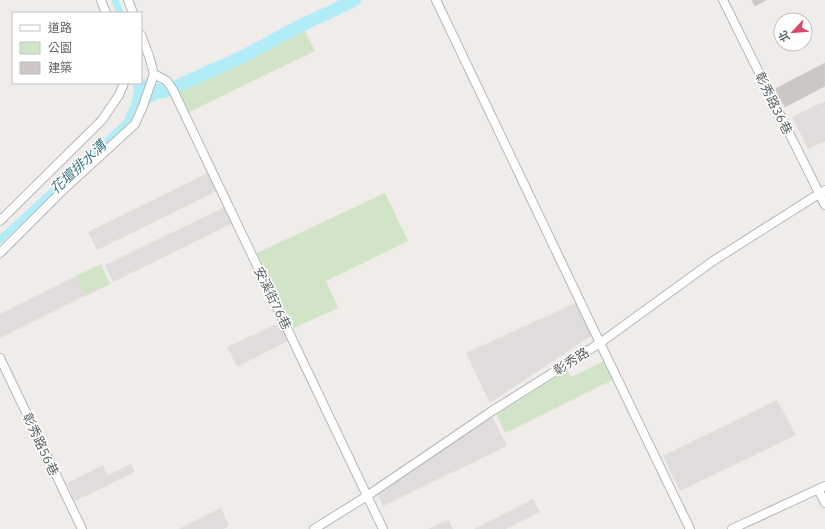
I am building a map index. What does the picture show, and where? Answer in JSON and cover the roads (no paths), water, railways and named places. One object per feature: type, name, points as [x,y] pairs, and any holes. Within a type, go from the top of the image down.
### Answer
[{"type":"street","points":[[101,0],[106,12]]},
{"type":"street","points":[[128,0],[133,12]]},
{"type":"street","points":[[436,0],[690,529]]},
{"type":"street","name":"彰秀路36巷","points":[[724,0],[822,192],[825,205]]},
{"type":"street","points":[[0,253],[63,190],[135,124],[154,74],[142,38]]},
{"type":"street","name":"安溪街76巷","points":[[154,74],[166,81],[173,90],[383,529]]},
{"type":"street","points":[[0,221],[102,120],[119,95],[124,84]]},
{"type":"street","name":"彰秀路","points":[[314,529],[367,496],[492,412],[600,343],[713,261],[822,192]]},
{"type":"street","name":"彰秀路56巷","points":[[0,358],[82,529]]},
{"type":"street","points":[[732,529],[821,487],[825,503]]},
{"type":"water","points":[[139,84],[163,92],[173,88],[174,91],[129,114],[123,122],[135,104]]},
{"type":"waterway","name":"花壇排水溝","points":[[115,0],[120,12]]},
{"type":"waterway","points":[[139,84],[163,92],[242,57],[298,27],[355,0]]},
{"type":"waterway","name":"花壇排水溝","points":[[0,240],[127,122],[135,104],[139,84]]}]
